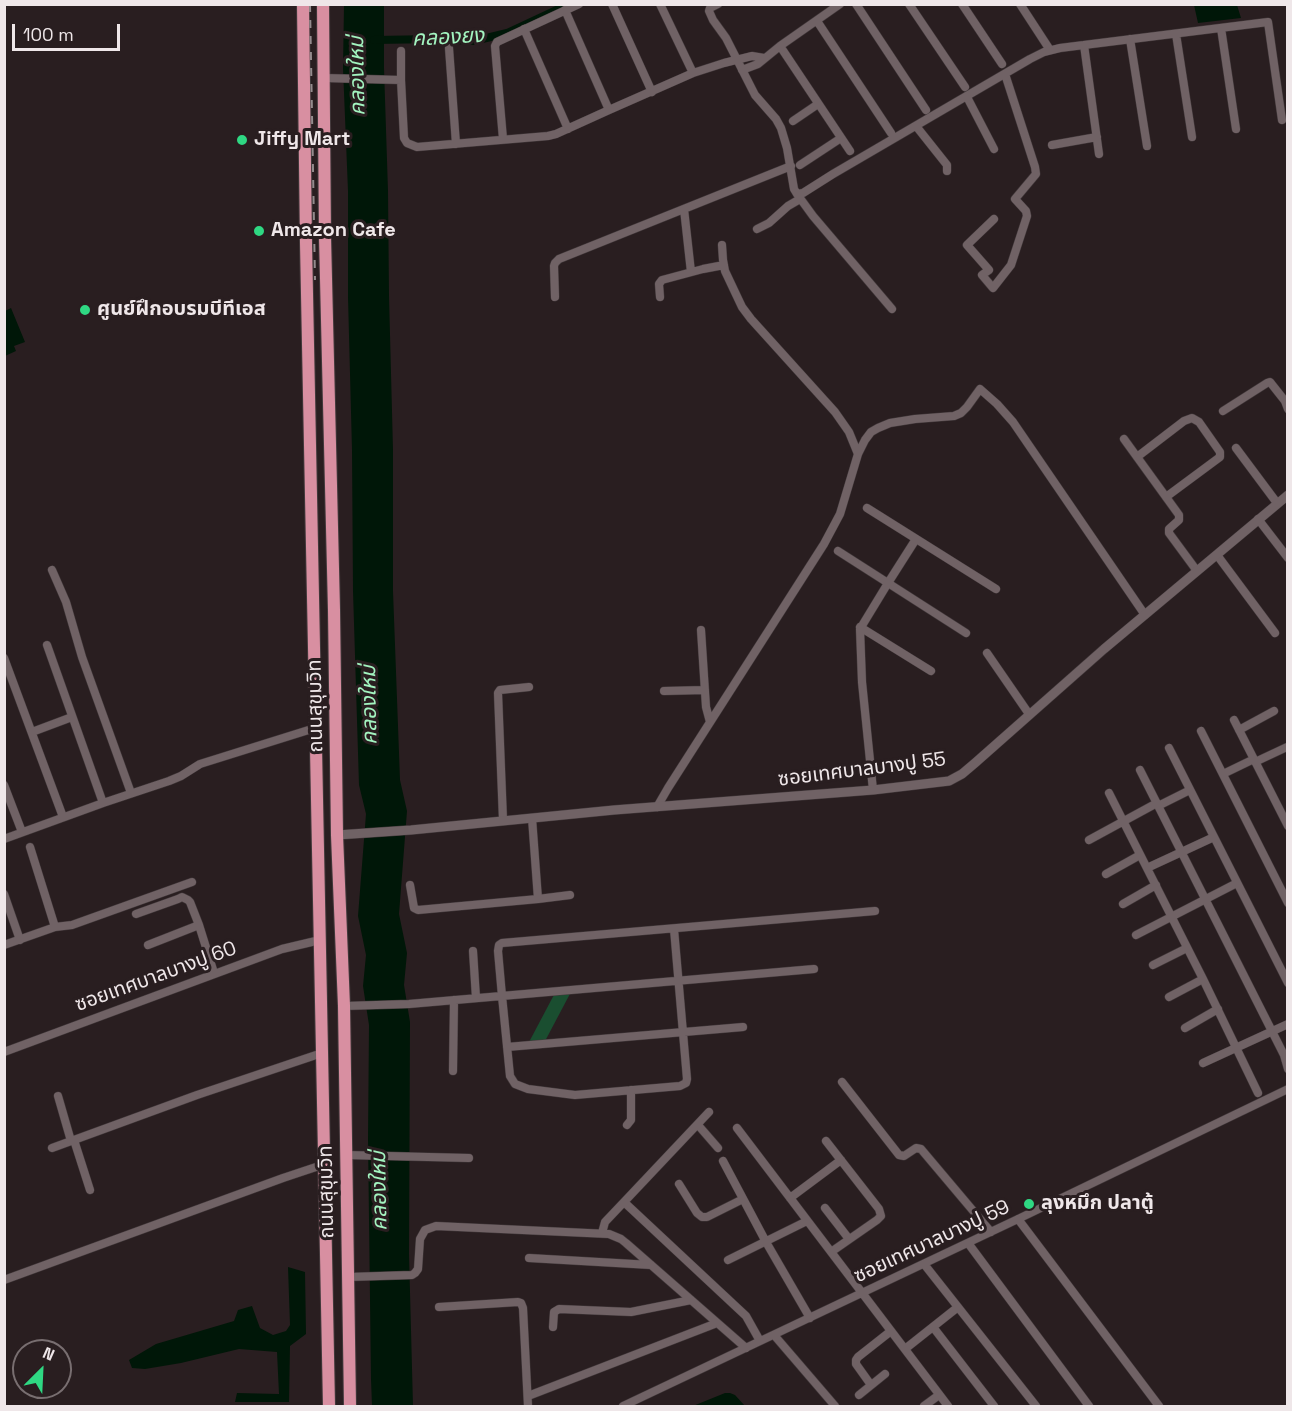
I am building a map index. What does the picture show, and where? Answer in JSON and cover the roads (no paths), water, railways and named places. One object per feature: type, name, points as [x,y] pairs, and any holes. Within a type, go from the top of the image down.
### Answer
[{"type":"highway","name":"ถนนสุขุมวิท","points":[[303,4],[329,1407]]},
{"type":"highway","name":"ถนนสุขุมวิท","points":[[323,4],[330,78],[325,237],[337,835],[344,1006],[350,1407]]},
{"type":"highway","points":[[314,611],[334,610]]},
{"type":"street","points":[[503,140],[495,46],[500,40],[524,28],[579,4]]},
{"type":"street","points":[[612,4],[652,92]]},
{"type":"street","points":[[660,4],[693,73]]},
{"type":"street","points":[[718,4],[709,11],[713,20],[726,38],[755,95],[781,128],[787,148],[787,167],[794,189],[892,309]]},
{"type":"street","points":[[742,70],[758,64],[840,4]]},
{"type":"street","points":[[856,4],[926,110]]},
{"type":"street","points":[[909,4],[965,87]]},
{"type":"street","points":[[962,4],[1002,64]]},
{"type":"street","points":[[1020,4],[1050,50]]},
{"type":"street","points":[[565,10],[609,110]]},
{"type":"street","points":[[817,21],[891,133]]},
{"type":"street","points":[[757,230],[769,223],[798,196],[1030,59],[1050,50],[1268,22],[1282,120]]},
{"type":"street","points":[[524,28],[568,129]]},
{"type":"street","points":[[1221,28],[1236,129]]},
{"type":"street","points":[[1176,34],[1192,137]]},
{"type":"street","points":[[1130,39],[1147,146]]},
{"type":"street","points":[[1084,45],[1099,154]]},
{"type":"street","points":[[780,46],[850,152]]},
{"type":"street","points":[[449,48],[456,144]]},
{"type":"street","points":[[401,51],[404,138],[407,143],[417,147],[548,136],[693,73],[753,56],[764,58]]},
{"type":"street","points":[[994,219],[967,245],[989,270],[982,275],[993,288],[1011,265],[1027,216],[1026,211],[1015,199],[1036,174],[1005,74]]},
{"type":"street","points":[[330,78],[401,80]]},
{"type":"street","points":[[967,97],[994,149]]},
{"type":"street","points":[[793,121],[818,105]]},
{"type":"street","points":[[916,126],[947,165],[947,171]]},
{"type":"street","points":[[1052,145],[1097,137]]},
{"type":"street","points":[[800,165],[841,138]]},
{"type":"street","points":[[555,297],[554,266],[559,259],[787,167]]},
{"type":"street","points":[[684,209],[691,272]]},
{"type":"street","points":[[722,245],[724,265],[742,307],[835,412],[849,432],[858,454]]},
{"type":"street","points":[[660,297],[658,288],[661,281],[724,265]]},
{"type":"street","points":[[1223,411],[1267,382],[1270,382],[1286,400],[1287,409]]},
{"type":"street","points":[[657,807],[833,528],[865,440],[871,432],[890,423],[954,416],[967,407],[980,389],[1012,422],[1145,615]]},
{"type":"street","points":[[1137,457],[1189,419],[1192,418],[1199,423],[1220,452],[1220,457],[1166,497]]},
{"type":"street","points":[[1124,439],[1179,515],[1179,520],[1169,529],[1169,533],[1197,571]]},
{"type":"street","points":[[1236,447],[1277,503]]},
{"type":"street","name":"ซอยเทศบาลบางปู 55","points":[[337,835],[873,790],[955,778],[1287,495]]},
{"type":"street","points":[[867,508],[996,589]]},
{"type":"street","points":[[1258,519],[1287,558]]},
{"type":"street","points":[[873,790],[862,682],[860,627],[916,539]]},
{"type":"street","points":[[838,551],[966,633]]},
{"type":"street","points":[[1217,555],[1275,633]]},
{"type":"street","points":[[52,570],[66,602],[82,657],[131,793]]},
{"type":"street","points":[[860,627],[931,671]]},
{"type":"street","points":[[701,630],[706,707],[710,722]]},
{"type":"street","points":[[47,645],[103,803]]},
{"type":"street","points":[[987,653],[1029,714]]},
{"type":"street","points":[[4,658],[63,817]]},
{"type":"street","points":[[503,820],[498,693],[500,690],[529,687]]},
{"type":"street","points":[[664,691],[705,690]]},
{"type":"street","points":[[1239,730],[1274,711]]},
{"type":"street","points":[[32,732],[72,717]]},
{"type":"street","points":[[1234,720],[1287,826]]},
{"type":"street","points":[[4,839],[181,776],[200,764],[315,728]]},
{"type":"street","points":[[1201,731],[1287,903]]},
{"type":"street","points":[[1222,774],[1287,747]]},
{"type":"street","points":[[1169,748],[1287,983]]},
{"type":"street","points":[[1140,770],[1286,1056],[1287,1069]]},
{"type":"street","points":[[4,785],[22,832]]},
{"type":"street","points":[[1089,840],[1190,790]]},
{"type":"street","points":[[1109,794],[1172,916],[1258,1093]]},
{"type":"street","points":[[532,818],[538,899]]},
{"type":"street","points":[[1147,868],[1214,837]]},
{"type":"street","points":[[30,847],[55,927]]},
{"type":"street","points":[[1106,873],[1140,855]]},
{"type":"street","points":[[4,945],[55,927],[72,925],[192,882]]},
{"type":"street","points":[[1137,935],[1237,883]]},
{"type":"street","points":[[410,885],[414,908],[418,910],[570,895]]},
{"type":"street","points":[[1123,904],[1155,885]]},
{"type":"street","points":[[4,894],[20,940]]},
{"type":"street","points":[[136,914],[182,897],[190,902],[214,973]]},
{"type":"street","points":[[674,929],[686,1083],[680,1086],[568,1095],[528,1089],[515,1084],[510,1076],[502,996],[498,951],[502,943],[874,911]]},
{"type":"street","points":[[148,945],[199,925]]},
{"type":"street","name":"ซอยเทศบาลบางปู 60","points":[[4,1052],[214,973],[282,949],[320,940]]},
{"type":"street","points":[[1153,965],[1187,948]]},
{"type":"street","points":[[473,951],[476,998]]},
{"type":"street","points":[[344,1006],[409,1004],[814,969]]},
{"type":"street","points":[[1169,997],[1203,979]]},
{"type":"street","points":[[453,1071],[454,1000]]},
{"type":"street","points":[[1185,1028],[1218,1010]]},
{"type":"street","points":[[1203,1064],[1287,1024]]},
{"type":"street","points":[[507,1047],[743,1027]]},
{"type":"street","points":[[52,1148],[322,1053]]},
{"type":"street","points":[[843,1082],[899,1155],[904,1156],[916,1148],[921,1149],[991,1232]]},
{"type":"street","name":"ซอยเทศบาลบางปู 59","points":[[623,1407],[1287,1089]]},
{"type":"street","points":[[627,1125],[631,1120],[631,1090]]},
{"type":"street","points":[[58,1096],[90,1190]]},
{"type":"street","points":[[602,1233],[605,1222],[709,1112]]},
{"type":"street","points":[[698,1125],[718,1149]]},
{"type":"street","points":[[737,1128],[948,1407]]},
{"type":"street","points":[[826,1141],[880,1212],[879,1218],[831,1252]]},
{"type":"street","points":[[346,1155],[469,1158]]},
{"type":"street","points":[[790,1198],[841,1160]]},
{"type":"street","points":[[723,1161],[810,1318]]},
{"type":"street","points":[[4,1280],[325,1164]]},
{"type":"street","points":[[679,1184],[697,1213],[702,1217],[707,1217],[743,1198]]},
{"type":"street","points":[[624,1202],[746,1316],[760,1341]]},
{"type":"street","points":[[825,1208],[849,1239]]},
{"type":"street","points":[[1018,1219],[1159,1407]]},
{"type":"street","points":[[728,1260],[807,1221]]},
{"type":"street","points":[[348,1277],[412,1275],[418,1269],[420,1239],[425,1230],[442,1225],[609,1234],[621,1239],[746,1348]]},
{"type":"street","points":[[968,1243],[1089,1407]]},
{"type":"street","points":[[529,1258],[651,1265]]},
{"type":"street","points":[[924,1264],[1036,1407]]},
{"type":"street","points":[[553,1327],[554,1312],[559,1309],[631,1312],[691,1300]]},
{"type":"street","points":[[439,1307],[521,1303],[528,1407]]},
{"type":"street","points":[[905,1349],[958,1307]]},
{"type":"street","points":[[528,1396],[717,1323]]},
{"type":"street","points":[[933,1327],[994,1407]]},
{"type":"street","points":[[871,1385],[856,1364],[856,1360],[891,1331]]},
{"type":"street","points":[[774,1335],[835,1407]]},
{"type":"street","points":[[859,1395],[885,1374]]},
{"type":"street","points":[[924,1407],[939,1395]]},
{"type":"water","name":"คลองใหม่","points":[[344,5],[384,5],[393,450],[393,591],[400,780],[407,811],[399,914],[407,953],[404,985],[410,1022],[409,1254],[413,1406],[372,1406],[368,1139],[369,1025],[363,986],[366,955],[358,916],[366,814],[359,785],[353,591],[348,191],[343,68]]},
{"type":"water","points":[[1194,5],[1237,5],[1241,18],[1198,23]]},
{"type":"water","points":[[11,308],[25,342],[14,346],[16,351],[5,356],[5,311]]},
{"type":"water","points":[[288,1267],[305,1272],[306,1334],[290,1346],[289,1402],[235,1402],[237,1393],[279,1394],[277,1352],[239,1349],[181,1363],[145,1369],[132,1368],[129,1360],[156,1344],[234,1321],[238,1310],[252,1306],[260,1328],[273,1335],[286,1331],[290,1325]]},
{"type":"water","points":[[725,1393],[735,1395],[745,1406],[693,1406]]},
{"type":"waterway","name":"คลองยง","points":[[374,40],[474,41],[507,33],[569,4]]},
{"type":"railway","points":[[310,4],[315,280]]},
{"type":"place","name":"Jiffy Mart","points":[[242,140]]},
{"type":"place","name":"Amazon Cafe","points":[[259,231]]},
{"type":"place","name":"ศูนย์ฝึกอบรมบีทีเอส","points":[[85,310]]},
{"type":"place","name":"ลุงหมึก ปลาตู้","points":[[1029,1204]]}]
